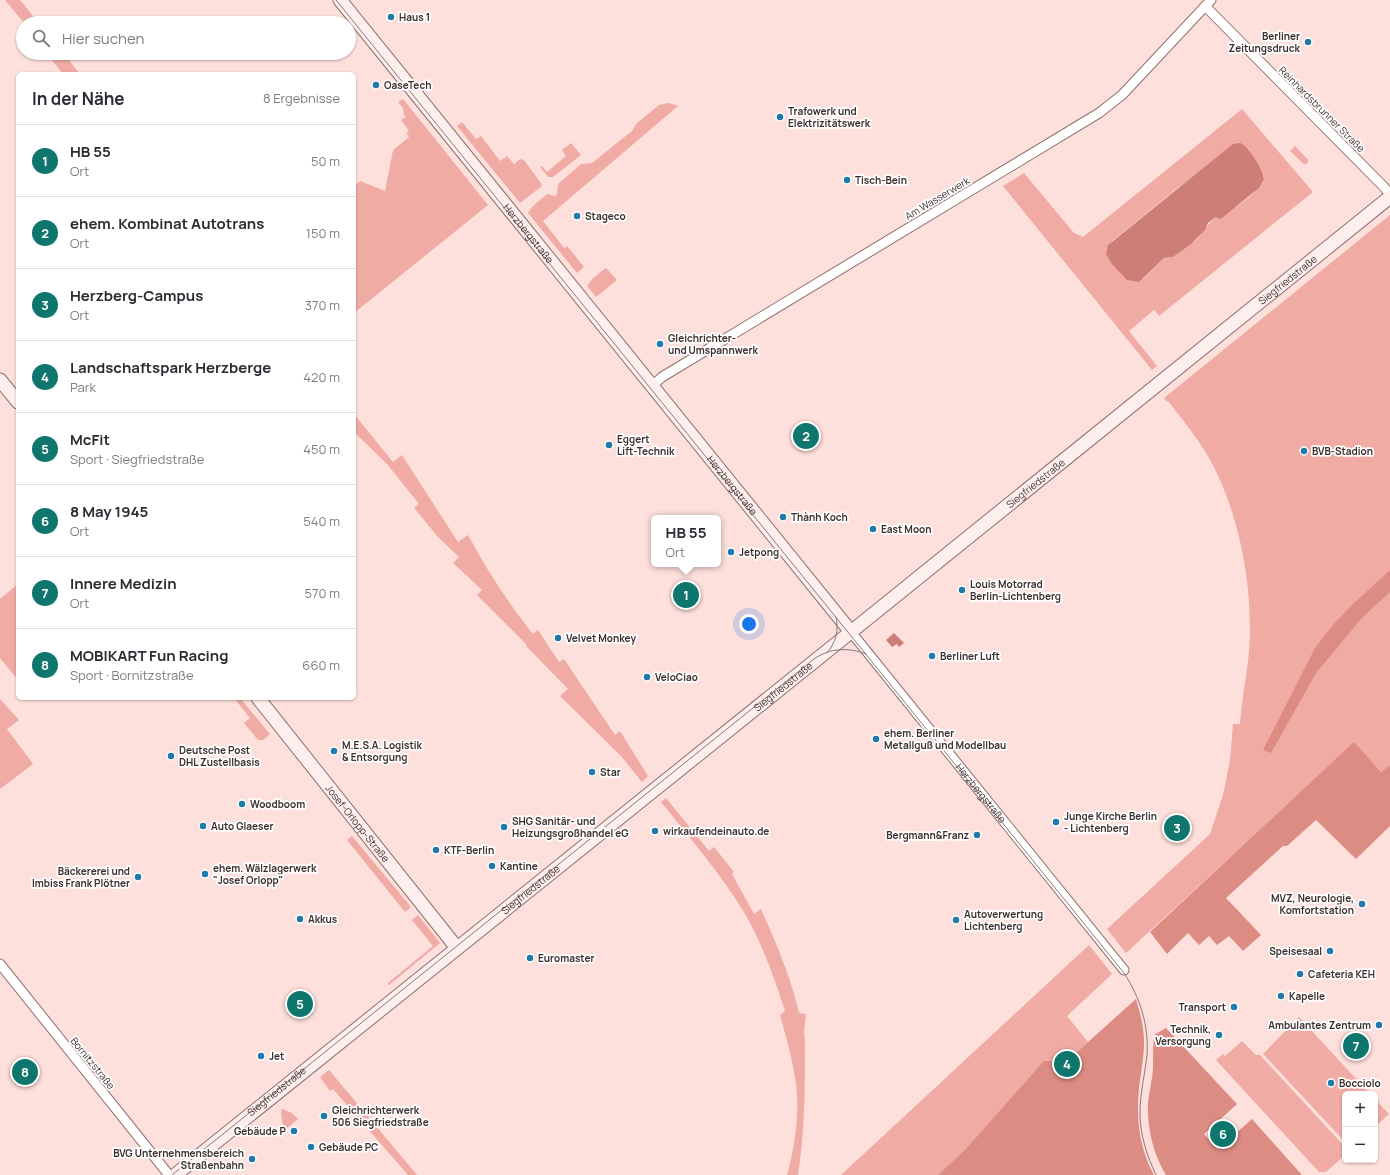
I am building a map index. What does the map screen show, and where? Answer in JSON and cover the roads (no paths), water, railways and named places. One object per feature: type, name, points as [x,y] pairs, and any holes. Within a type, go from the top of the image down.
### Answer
[{"type":"street","name":"Herzbergstraße","points":[[340,0],[353,16]]},
{"type":"street","name":"Am Wasserwerk","points":[[652,386],[662,377],[1099,113],[1122,95],[1208,3]]},
{"type":"street","name":"Reinhardsbrunner Straße","points":[[1208,3],[1382,184],[1390,195]]},
{"type":"street","name":"Herzbergstraße","points":[[356,20],[1124,970]]},
{"type":"street","name":"Siegfriedstraße","points":[[175,1175],[851,632],[1390,195]]},
{"type":"street","points":[[0,380],[16,400]]},
{"type":"street","name":"Josef-Orlopp-Straße","points":[[260,700],[458,948]]},
{"type":"street","name":"Bornitzstraße","points":[[0,964],[169,1175]]},
{"type":"tram line","points":[[336,0],[349,16]]},
{"type":"tram line","points":[[356,25],[1124,973],[1135,992],[1145,1023],[1147,1055],[1141,1098],[1140,1121],[1145,1145],[1156,1175]]},
{"type":"tram line","points":[[827,653],[833,645],[836,636],[836,617]]},
{"type":"tram line","points":[[172,1175],[814,659],[820,655],[839,650],[853,650],[866,654]]},
{"type":"place","name":"Haus 1","points":[[391,17]]},
{"type":"place","name":"Berliner Zeitungsdruck","points":[[1308,42]]},
{"type":"place","name":"OaseTech","points":[[376,85]]},
{"type":"place","name":"Trafowerk und Elektrizitätswerk","points":[[780,117]]},
{"type":"place","name":"Tisch-Bein","points":[[847,180]]},
{"type":"place","name":"Stageco","points":[[577,216]]},
{"type":"place","name":"Gleichrichter- und Umspannwerk","points":[[660,344]]},
{"type":"place","name":"ehem. Kombinat Autotrans","points":[[806,436]]},
{"type":"place","name":"Eggert Lift-Technik","points":[[609,445]]},
{"type":"place","name":"BVB-Stadion","points":[[1304,451]]},
{"type":"place","name":"Thành Koch","points":[[783,517]]},
{"type":"place","name":"East Moon","points":[[873,529]]},
{"type":"place","name":"Jetpong","points":[[731,552]]},
{"type":"place","name":"Louis Motorrad Berlin-Lichtenberg","points":[[962,590]]},
{"type":"place","name":"HB 55","points":[[686,595]]},
{"type":"place","name":"Velvet Monkey","points":[[558,638]]},
{"type":"place","name":"Berliner Luft","points":[[932,656]]},
{"type":"place","name":"VeloCiao","points":[[647,677]]},
{"type":"place","name":"ehem. Berliner Metallguß und Modellbau","points":[[876,739]]},
{"type":"place","name":"M.E.S.A. Logistik & Entsorgung","points":[[334,751]]},
{"type":"place","name":"Deutsche Post DHL Zustellbasis","points":[[171,756]]},
{"type":"place","name":"Star","points":[[592,772]]},
{"type":"place","name":"Woodboom","points":[[242,804]]},
{"type":"place","name":"Junge Kirche Berlin - Lichtenberg","points":[[1056,822]]},
{"type":"place","name":"Auto Glaeser","points":[[203,826]]},
{"type":"place","name":"SHG Sanitär- und Heizungsgroßhandel eG","points":[[504,827]]},
{"type":"place","name":"Herzberg-Campus","points":[[1177,828]]},
{"type":"place","name":"wirkaufendeinauto.de","points":[[655,831]]},
{"type":"place","name":"Bergmann&Franz","points":[[977,835]]},
{"type":"place","name":"KTF-Berlin","points":[[436,850]]},
{"type":"place","name":"Kantine","points":[[492,866]]},
{"type":"place","name":"ehem. Wälzlagerwerk \"Josef Orlopp\"","points":[[205,874]]},
{"type":"place","name":"Bäckererei und Imbiss Frank Plötner","points":[[138,877]]},
{"type":"place","name":"MVZ, Neurologie, Komfortstation","points":[[1362,904]]},
{"type":"place","name":"Akkus","points":[[300,919]]},
{"type":"place","name":"Autoverwertung Lichtenberg","points":[[956,920]]},
{"type":"place","name":"Speisesaal","points":[[1330,951]]},
{"type":"place","name":"Euromaster","points":[[530,958]]},
{"type":"place","name":"Cafeteria KEH","points":[[1300,974]]},
{"type":"place","name":"Kapelle","points":[[1281,996]]},
{"type":"place","name":"McFit","points":[[300,1004]]},
{"type":"place","name":"Transport","points":[[1234,1007]]},
{"type":"place","name":"Ambulantes Zentrum","points":[[1379,1025]]},
{"type":"place","name":"Technik, Versorgung","points":[[1219,1035]]},
{"type":"place","name":"Innere Medizin","points":[[1356,1046]]},
{"type":"place","name":"Jet","points":[[261,1056]]},
{"type":"place","name":"Landschaftspark Herzberge","points":[[1067,1064]]},
{"type":"place","name":"MOBIKART Fun Racing","points":[[25,1072]]},
{"type":"place","name":"Bocciolo","points":[[1331,1083]]},
{"type":"place","name":"Gleichrichterwerk 506 Siegfriedstraße","points":[[324,1116]]},
{"type":"place","name":"Gebäude P","points":[[294,1131]]},
{"type":"place","name":"8 May 1945","points":[[1223,1134]]},
{"type":"place","name":"Gebäude PC","points":[[311,1147]]},
{"type":"place","name":"BVG Unternehmensbereich Straßenbahn","points":[[252,1159]]}]
